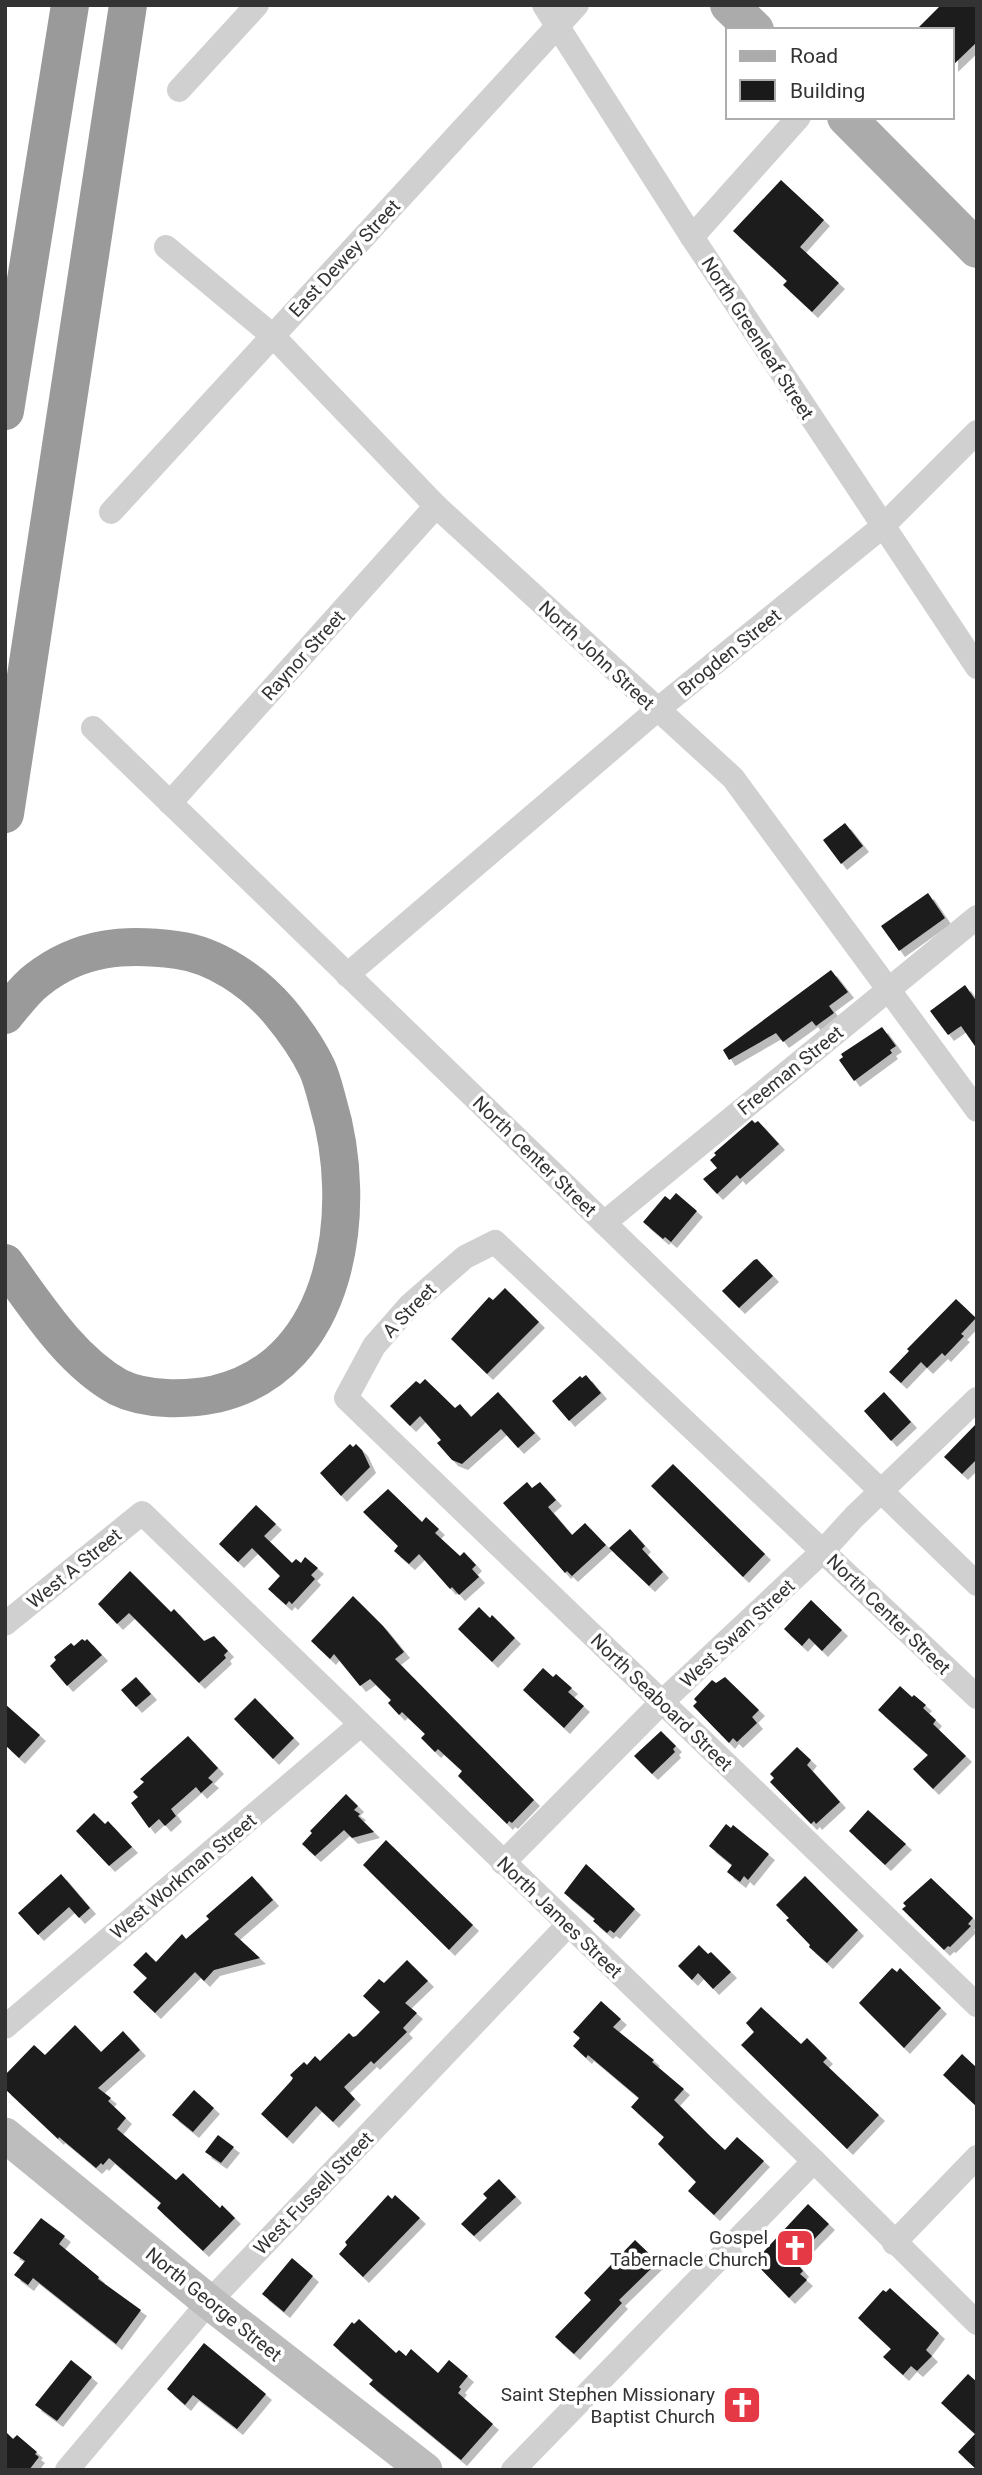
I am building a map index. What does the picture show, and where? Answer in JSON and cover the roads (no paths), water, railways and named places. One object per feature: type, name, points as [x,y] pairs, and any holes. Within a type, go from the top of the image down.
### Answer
[{"type":"highway","points":[[5,411],[70,5]]},
{"type":"highway","points":[[5,814],[128,5]]},
{"type":"highway","points":[[5,1015],[36,980],[69,960],[110,947],[147,946],[189,951],[254,985],[299,1036],[318,1070],[340,1153],[341,1227],[335,1264],[322,1304],[300,1339],[274,1368],[231,1390],[195,1399],[155,1397],[120,1387],[86,1364],[54,1329],[15,1276]]},
{"type":"main road","points":[[729,5],[753,28]]},
{"type":"main road","points":[[848,119],[977,248]]},
{"type":"main road","name":"North George Street","points":[[5,2135],[209,2302],[425,2470]]},
{"type":"street","points":[[179,90],[257,5]]},
{"type":"street","name":"East Dewey Street","points":[[111,512],[273,335],[551,15],[577,5]]},
{"type":"street","name":"North Greenleaf Street","points":[[551,15],[692,237],[977,667]]},
{"type":"street","points":[[692,237],[797,119]]},
{"type":"street","name":"North John Street","points":[[166,247],[273,335],[436,506],[733,778],[977,1110]]},
{"type":"street","name":"Brogden Street","points":[[347,975],[657,710],[883,527],[977,432]]},
{"type":"street","name":"Raynor Street","points":[[170,803],[436,506]]},
{"type":"street","name":"North Center Street","points":[[93,729],[977,1584]]},
{"type":"street","name":"Freeman Street","points":[[604,1223],[977,918]]},
{"type":"street","name":"North Center Street","points":[[495,1242],[977,1697]]},
{"type":"street","name":"A Street","points":[[346,1398],[374,1346],[410,1305],[465,1257],[495,1242]]},
{"type":"street","name":"North Seaboard Street","points":[[346,1398],[977,2005]]},
{"type":"street","name":"West Swan Street","points":[[503,1863],[662,1702],[823,1551],[880,1491],[977,1399]]},
{"type":"street","name":"West A Street","points":[[5,1624],[142,1513]]},
{"type":"street","name":"North James Street","points":[[142,1513],[814,2161],[977,2323]]},
{"type":"street","name":"West Workman Street","points":[[5,2027],[360,1725]]},
{"type":"street","name":"West Fussell Street","points":[[67,2470],[209,2302],[568,1925]]},
{"type":"street","points":[[894,2243],[977,2157]]},
{"type":"street","points":[[513,2470],[814,2161]]},
{"type":"place","name":"Gospel Tabernacle Church","points":[[795,2248]]},
{"type":"place","name":"Saint Stephen Missionary Baptist Church","points":[[742,2405]]}]
